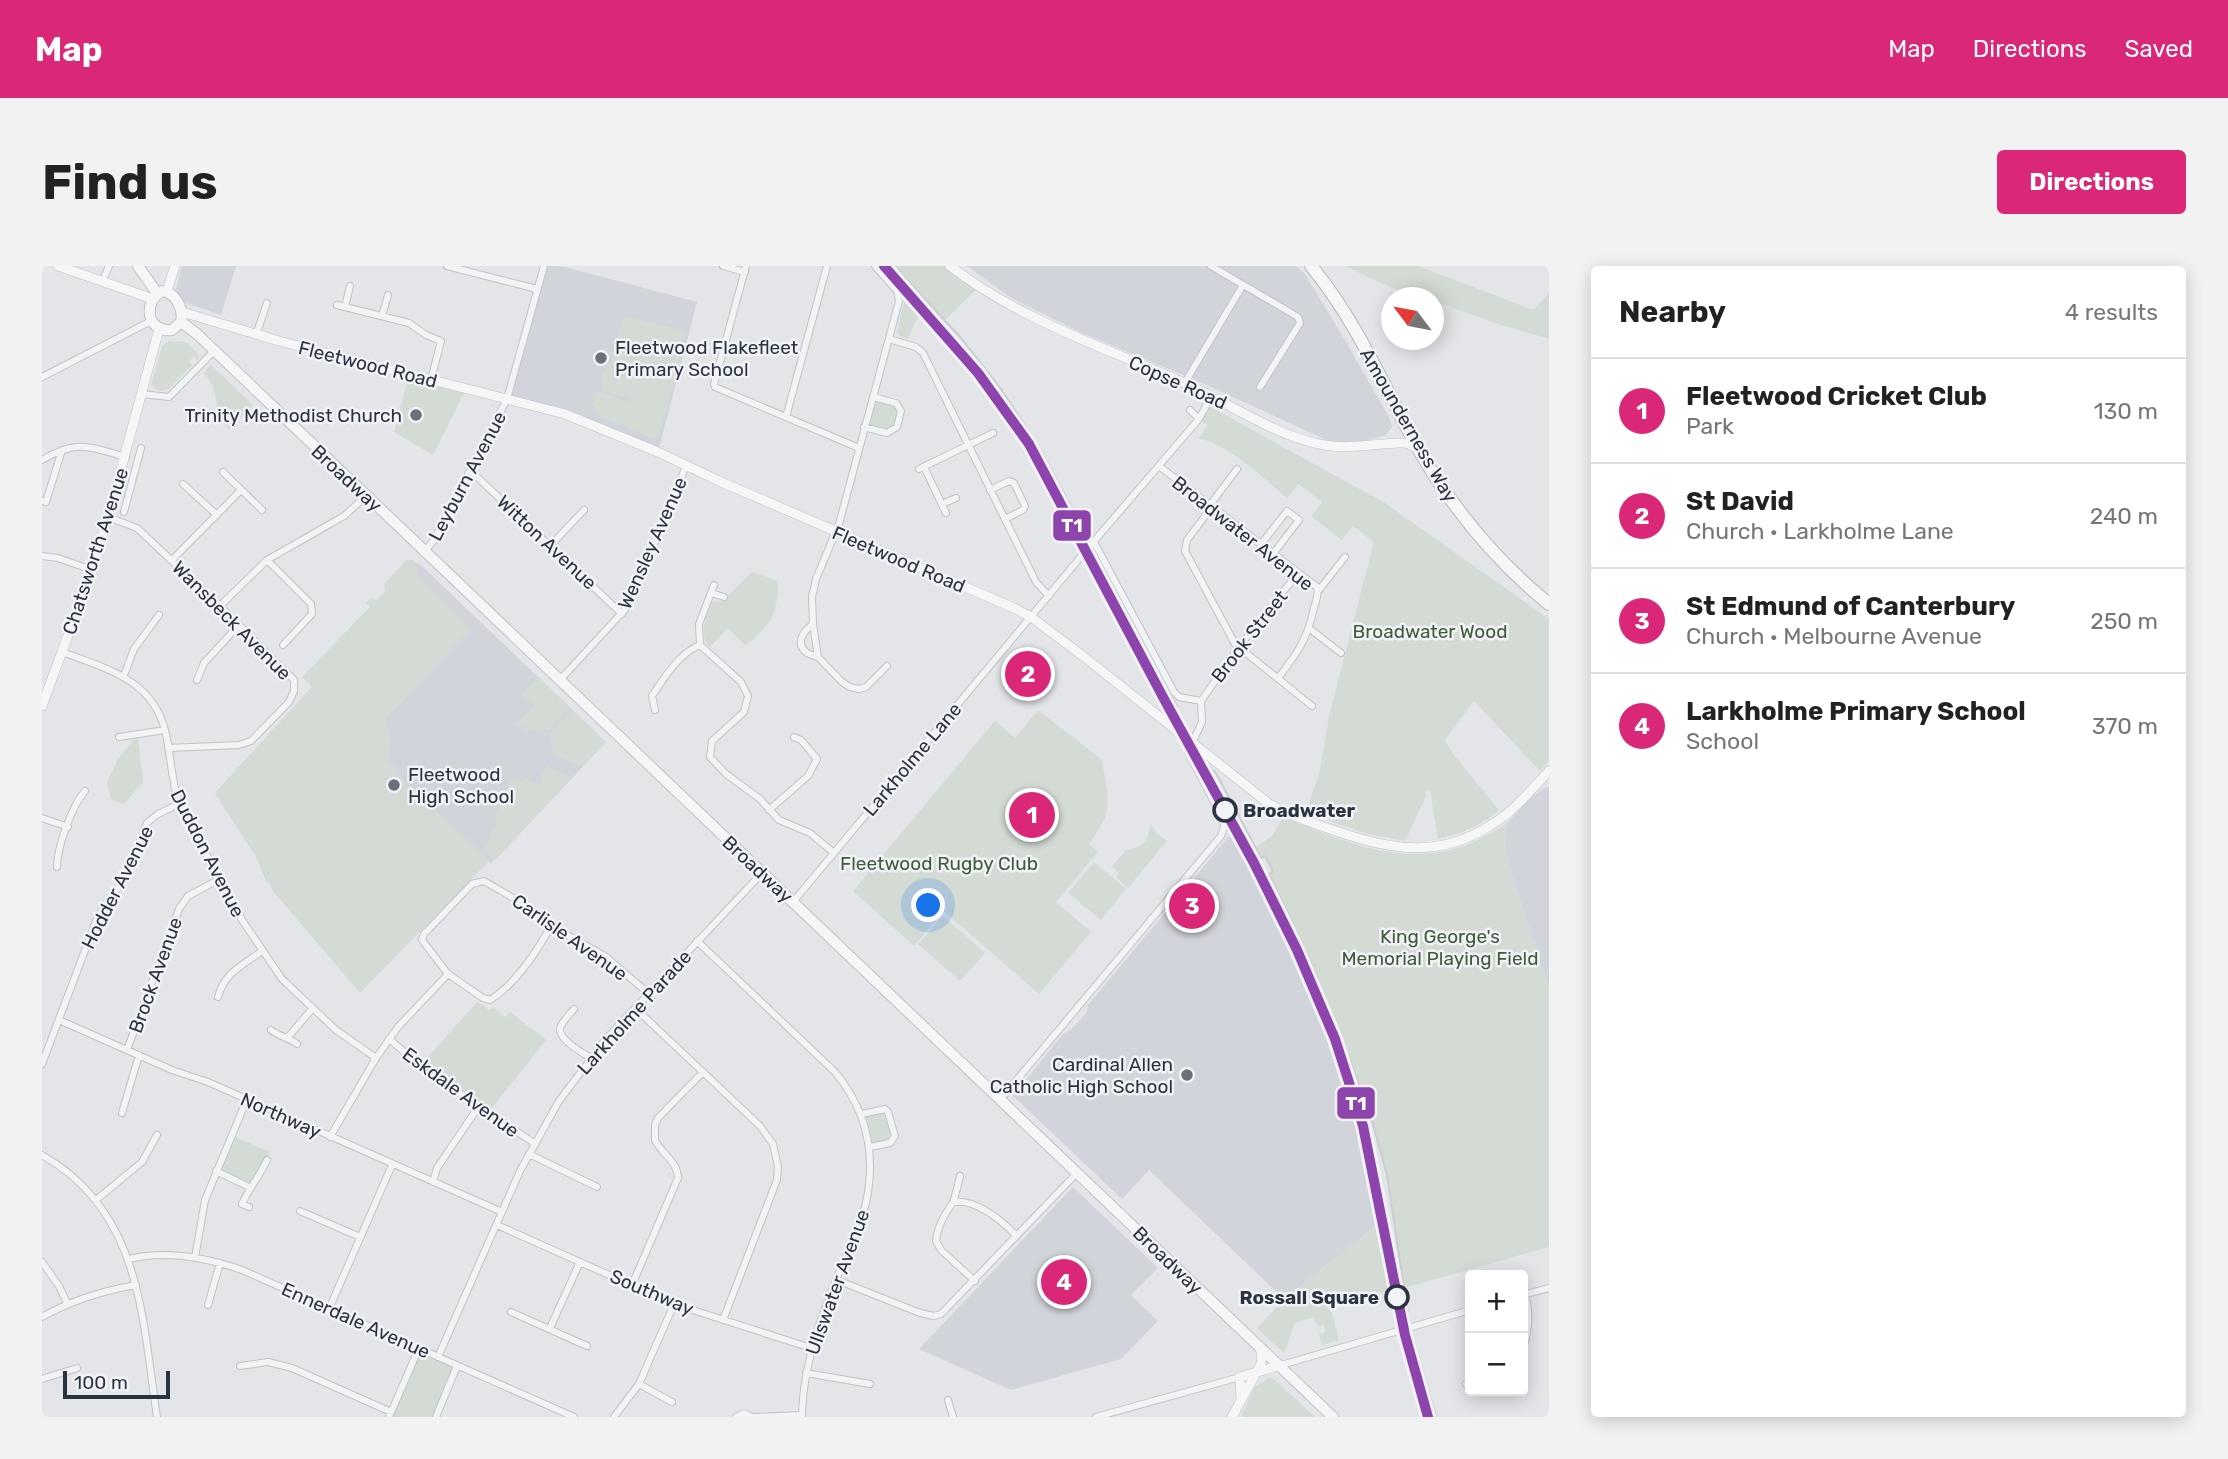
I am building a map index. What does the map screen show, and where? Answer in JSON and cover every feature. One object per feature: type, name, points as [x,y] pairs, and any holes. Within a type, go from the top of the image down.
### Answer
[{"type":"highway","name":"Amounderness Way","points":[[1311,266],[1363,343],[1440,485],[1478,535],[1549,604]]},
{"type":"main road","points":[[138,266],[159,294],[174,297],[182,317],[172,330],[155,325],[150,313],[159,294]]},
{"type":"main road","name":"Broadway","points":[[182,317],[214,351],[1333,1417]]},
{"type":"street","points":[[58,266],[102,282],[159,294],[174,266]]},
{"type":"street","points":[[102,282],[109,266]]},
{"type":"street","points":[[447,266],[537,289]]},
{"type":"street","name":"Leyburn Avenue","points":[[425,551],[434,540],[507,400],[544,266]]},
{"type":"street","points":[[723,266],[745,269],[715,387],[859,447]]},
{"type":"street","points":[[786,416],[827,266]]},
{"type":"street","points":[[818,657],[813,624],[813,588],[836,532],[898,301],[897,291],[875,266]]},
{"type":"street","name":"Copse Road","points":[[950,266],[979,287],[1031,317],[1184,384],[1296,438],[1344,448],[1406,443],[1419,449]]},
{"type":"street","points":[[1211,266],[1298,317],[1300,323],[1260,387]]},
{"type":"street","points":[[1184,384],[1243,285]]},
{"type":"street","points":[[345,307],[350,286]]},
{"type":"street","points":[[383,316],[388,295]]},
{"type":"street","points":[[256,335],[267,303]]},
{"type":"street","points":[[337,305],[409,323],[426,335],[441,341],[431,380]]},
{"type":"street","name":"Fleetwood Road","points":[[182,317],[565,414],[1031,617],[1274,807],[1359,839],[1399,848],[1431,847],[1459,841],[1479,832],[1508,813],[1549,771]]},
{"type":"street","points":[[42,377],[155,325]]},
{"type":"street","name":"Chatsworth Avenue","points":[[42,706],[92,570],[120,478],[142,394],[155,325]]},
{"type":"street","points":[[889,339],[916,347],[923,353],[1036,582],[1049,596]]},
{"type":"street","points":[[142,394],[169,397],[214,351]]},
{"type":"street","points":[[864,427],[887,433],[897,427],[901,411],[896,403],[873,397]]},
{"type":"street","name":"Larkholme Lane","points":[[793,902],[1199,419],[1206,406]]},
{"type":"street","points":[[1190,410],[1199,419]]},
{"type":"street","points":[[946,513],[921,468],[993,433]]},
{"type":"street","points":[[42,460],[72,447],[91,446],[126,457]]},
{"type":"street","points":[[124,512],[141,448]]},
{"type":"street","points":[[42,501],[46,502],[62,450]]},
{"type":"street","name":"Wensley Avenue","points":[[560,680],[629,605],[685,466]]},
{"type":"street","name":"Broadwater Avenue","points":[[1159,466],[1318,590],[1310,629],[1303,645],[1279,677]]},
{"type":"street","points":[[1237,469],[1186,540],[1184,548],[1233,641],[1312,706]]},
{"type":"street","points":[[223,472],[262,510]]},
{"type":"street","name":"Witton Avenue","points":[[470,472],[622,614]]},
{"type":"street","points":[[120,478],[132,481]]},
{"type":"street","points":[[990,490],[1009,481],[1014,483],[1025,506],[1023,510],[1005,519]]},
{"type":"street","points":[[183,484],[217,515]]},
{"type":"street","points":[[173,561],[241,490]]},
{"type":"street","points":[[220,606],[267,560],[344,516],[366,496]]},
{"type":"street","points":[[942,504],[956,498]]},
{"type":"street","points":[[551,545],[584,510]]},
{"type":"street","points":[[1261,544],[1287,511],[1299,520],[1273,554]]},
{"type":"street","name":"Wansbeck Avenue","points":[[108,517],[137,528],[291,675],[295,686],[292,697],[246,744],[168,748]]},
{"type":"street","name":"Brook Street","points":[[1094,541],[1176,695],[1201,701]]},
{"type":"street","points":[[42,556],[58,558],[92,570]]},
{"type":"street","points":[[1318,590],[1345,556]]},
{"type":"street","points":[[267,560],[313,609],[312,614],[284,645]]},
{"type":"street","name":"Brook Street","points":[[1192,741],[1202,722],[1201,701],[1239,647],[1298,573]]},
{"type":"street","points":[[724,597],[713,589],[699,624],[700,645],[741,682],[748,696],[744,712],[712,741],[710,757],[779,820],[810,833],[834,853]]},
{"type":"street","points":[[124,676],[134,649],[159,615]]},
{"type":"street","points":[[813,624],[806,630],[801,645],[805,653],[818,657],[850,687],[866,687],[887,666]]},
{"type":"street","points":[[197,680],[204,663],[239,625]]},
{"type":"street","points":[[1310,629],[1341,653]]},
{"type":"street","points":[[655,710],[648,696],[680,656],[700,645]]},
{"type":"street","name":"Duddon Avenue","points":[[62,652],[124,676],[153,702],[165,730],[172,780],[179,804],[242,920],[282,979],[336,1030],[376,1058]]},
{"type":"street","points":[[119,737],[165,730]]},
{"type":"street","points":[[769,810],[815,767],[817,759],[814,753],[794,737]]},
{"type":"street","points":[[1000,1100],[1223,831],[1223,819],[1188,752],[1192,741]]},
{"type":"street","points":[[57,867],[57,857],[78,799],[85,791]]},
{"type":"street","name":"Hodder Avenue","points":[[42,1064],[98,916],[125,878],[147,823],[158,814],[179,804]]},
{"type":"street","points":[[42,818],[68,827]]},
{"type":"street","name":"Larkholme Parade","points":[[438,1357],[528,1154],[559,1101],[590,1058],[762,873]]},
{"type":"street","name":"Brock Avenue","points":[[127,1050],[179,909],[188,896],[220,879]]},
{"type":"street","name":"Carlisle Avenue","points":[[448,974],[422,940],[424,934],[472,884],[479,881],[490,883],[527,906],[551,926],[605,956],[648,993]]},
{"type":"street","points":[[330,1137],[389,1039],[448,974],[489,1000],[498,995],[526,965],[551,926]]},
{"type":"street","name":"Ullswater Avenue","points":[[697,941],[835,1072],[854,1097],[862,1114],[870,1147],[872,1168],[867,1197],[811,1348],[802,1416]]},
{"type":"street","points":[[218,997],[221,984],[227,976],[262,951]]},
{"type":"street","points":[[635,1008],[767,1135],[773,1144],[778,1167],[774,1190],[723,1320]]},
{"type":"street","points":[[288,1037],[312,1009]]},
{"type":"street","points":[[574,1009],[560,1031],[562,1037],[590,1058]]},
{"type":"street","name":"Northway","points":[[59,1020],[247,1099],[502,1212]]},
{"type":"street","points":[[271,1030],[297,1044]]},
{"type":"street","name":"Eskdale Avenue","points":[[389,1039],[428,1072],[534,1143]]},
{"type":"street","points":[[122,1113],[139,1055]]},
{"type":"street","points":[[632,1285],[678,1178],[672,1160],[654,1140],[654,1125],[703,1072]]},
{"type":"street","points":[[195,1258],[205,1200],[247,1099]]},
{"type":"street","points":[[433,1182],[437,1168],[479,1107]]},
{"type":"street","points":[[862,1114],[885,1110],[888,1112],[895,1136],[890,1143],[870,1147]]},
{"type":"street","points":[[96,1200],[142,1163],[157,1135]]},
{"type":"street","points":[[528,1154],[597,1187]]},
{"type":"street","points":[[42,1155],[67,1171],[96,1200],[113,1226],[129,1259],[136,1284],[157,1417]]},
{"type":"street","points":[[249,1207],[242,1203],[267,1160]]},
{"type":"street","points":[[329,1308],[392,1165]]},
{"type":"street","points":[[216,1171],[249,1187]]},
{"type":"street","points":[[837,1280],[934,1316],[947,1310],[1077,1173]]},
{"type":"street","points":[[954,1202],[953,1194],[960,1176]]},
{"type":"street","points":[[975,1281],[941,1250],[936,1241],[945,1213],[954,1202],[961,1201],[981,1209],[1017,1236]]},
{"type":"street","points":[[300,1211],[360,1237]]},
{"type":"street","name":"Southway","points":[[497,1225],[674,1304],[811,1348]]},
{"type":"street","name":"Ennerdale Avenue","points":[[129,1259],[148,1256],[195,1258],[220,1263],[253,1275],[575,1417]]},
{"type":"street","points":[[42,1262],[67,1303]]},
{"type":"street","points":[[550,1328],[580,1262]]},
{"type":"street","points":[[208,1306],[220,1263]]},
{"type":"street","points":[[42,1317],[67,1303],[136,1284]]},
{"type":"street","points":[[1528,1294],[1549,1288]]},
{"type":"street","points":[[614,1417],[639,1384],[674,1304]]},
{"type":"street","points":[[1528,1305],[1528,1326]]},
{"type":"street","points":[[1096,1417],[1465,1311]]},
{"type":"street","points":[[512,1312],[587,1346]]},
{"type":"street","points":[[1232,1417],[1258,1372],[1262,1360],[1259,1346]]},
{"type":"street","points":[[240,1366],[268,1362],[292,1368],[390,1414],[419,1348]]},
{"type":"street","points":[[436,1417],[457,1366]]},
{"type":"street","points":[[42,1379],[77,1368]]},
{"type":"street","points":[[806,1373],[870,1384]]},
{"type":"street","points":[[1240,1377],[1240,1402]]},
{"type":"street","points":[[639,1384],[672,1402]]},
{"type":"street","points":[[948,1400],[953,1417]]},
{"type":"street","points":[[736,1417],[744,1413],[753,1417],[802,1416]]},
{"type":"shaded area","points":[[182,266],[236,266],[221,315],[183,302],[176,289]]},
{"type":"shaded area","name":"Fleetwood Flakefleet Primary School","points":[[544,266],[561,266],[697,302],[658,452],[565,414],[507,399]]},
{"type":"shaded area","points":[[967,266],[1296,266],[1304,273],[1342,335],[1389,417],[1392,427],[1386,435],[1365,441],[1331,442],[1209,386],[1080,332],[1013,299]]},
{"type":"shaded area","name":"Fleetwood High School","points":[[421,565],[606,742],[491,864],[488,861],[476,871],[418,931],[266,881],[257,858],[215,793],[312,687],[309,683]]},
{"type":"shaded area","points":[[1549,787],[1549,988],[1509,866],[1504,837],[1508,822],[1528,800]]},
{"type":"shaded area","name":"Cardinal Allen Catholic High School","points":[[1232,832],[1291,941],[1323,1017],[1349,1090],[1357,1138],[1381,1222],[1284,1299],[1149,1170],[1122,1199],[1013,1096],[1063,1034],[1072,1029],[1087,1012],[1088,1005],[1173,903],[1199,925],[1207,923],[1214,916],[1211,908],[1187,887]]},
{"type":"shaded area","points":[[1073,1187],[1158,1268],[1131,1295],[1158,1321],[1121,1359],[1011,1390],[919,1349]]},
{"type":"green space","points":[[894,266],[950,266],[979,287],[945,320]]},
{"type":"green space","points":[[1346,266],[1418,266],[1533,310],[1549,293],[1549,339],[1444,305],[1444,287],[1391,287]]},
{"type":"green space","points":[[906,294],[921,309],[908,339],[897,332]]},
{"type":"green space","points":[[624,316],[677,329],[686,335],[660,433],[652,439],[600,416],[592,404],[596,400],[590,396],[602,392],[629,402],[629,397],[623,398],[602,390],[602,375],[611,361]]},
{"type":"green space","points":[[169,341],[186,342],[200,356],[197,360],[193,357],[189,362],[192,365],[169,389],[159,391],[151,386],[162,346]]},
{"type":"green space","points":[[211,365],[253,405],[229,429],[220,415],[213,387],[203,373]]},
{"type":"green space","points":[[409,375],[466,389],[433,455],[394,432]]},
{"type":"green space","points":[[873,397],[896,403],[901,411],[897,427],[887,433],[864,427]]},
{"type":"green space","name":"Broadwater Wood","points":[[1207,405],[1385,503],[1549,619],[1549,761],[1540,771],[1474,701],[1445,740],[1453,754],[1499,810],[1485,821],[1438,839],[1430,790],[1425,791],[1426,796],[1405,841],[1368,834],[1306,813],[1320,770],[1329,716],[1374,542],[1353,526],[1342,540],[1311,516],[1322,502],[1298,484],[1287,498],[1235,455],[1199,438],[1208,425],[1200,419]]},
{"type":"green space","name":"Fleetwood High School","points":[[412,560],[421,565],[415,573],[471,629],[385,719],[391,740],[388,760],[397,773],[489,861],[360,993],[273,891],[257,858],[215,793],[312,687],[302,677],[370,607],[366,603],[371,598],[376,601],[385,591],[384,584],[406,561]]},
{"type":"green space","points":[[752,572],[778,581],[777,602],[771,618],[746,646],[728,628],[710,647],[704,632],[710,605],[712,602],[723,601]]},
{"type":"green space","points":[[536,679],[540,679],[570,707],[549,729],[526,731],[522,726],[515,726],[534,706],[522,694]]},
{"type":"green space","points":[[573,710],[606,742],[583,766],[553,755],[550,733]]},
{"type":"green space","name":"Fleetwood Rugby Club","points":[[1038,710],[1102,760],[1108,795],[1107,812],[1089,844],[1098,852],[1056,902],[1091,932],[1039,994],[944,911],[914,946],[853,891],[995,721],[1015,738]]},
{"type":"green space","points":[[138,739],[143,782],[124,804],[111,799],[107,782],[118,759],[133,740]]},
{"type":"green space","points":[[546,766],[573,777],[495,860],[485,850],[511,778],[539,784]]},
{"type":"green space","name":"King George's Memorial Playing Field","points":[[1283,817],[1369,848],[1424,854],[1452,849],[1480,839],[1508,822],[1504,837],[1509,866],[1549,988],[1549,1247],[1404,1288],[1387,1175],[1368,1106],[1311,962],[1269,874],[1273,871],[1265,857],[1261,858],[1256,847],[1272,836]]},
{"type":"green space","points":[[1151,824],[1156,833],[1167,841],[1128,888],[1116,877],[1119,873],[1112,866],[1126,850],[1144,843]]},
{"type":"green space","points":[[1094,862],[1126,889],[1101,920],[1068,893]]},
{"type":"green space","points":[[943,916],[985,953],[960,981],[918,944]]},
{"type":"green space","points":[[477,1002],[489,1010],[494,1008],[505,1017],[510,1012],[546,1040],[488,1113],[421,1065]]},
{"type":"green space","points":[[885,1109],[893,1140],[870,1147],[862,1114]]},
{"type":"green space","points":[[232,1136],[270,1152],[249,1187],[216,1171]]},
{"type":"green space","points":[[1381,1222],[1393,1289],[1330,1306],[1339,1340],[1322,1345],[1319,1334],[1325,1332],[1324,1325],[1317,1326],[1314,1317],[1295,1323],[1284,1353],[1257,1328],[1284,1299]]},
{"type":"green space","points":[[419,1348],[457,1366],[436,1417],[389,1417]]},
{"type":"green space","points":[[1270,1377],[1315,1417],[1241,1417],[1255,1387]]},
{"type":"tram line","points":[[880,266],[954,347],[996,398],[1031,452],[1081,546],[1088,538],[1039,447],[1001,389],[961,338],[894,266]]},
{"type":"tram line","points":[[1095,552],[1178,708],[1170,713],[1088,560],[1095,552]]},
{"type":"tram line","points":[[1196,762],[1208,764],[1213,772],[1215,771],[1261,858],[1265,856],[1273,871],[1269,874],[1311,962],[1368,1106],[1387,1175],[1409,1320],[1400,1323],[1383,1227],[1357,1139],[1349,1090],[1323,1017],[1291,941],[1196,762]]},
{"type":"tram line","points":[[1426,1417],[1413,1383],[1402,1337],[1412,1334],[1436,1417]]},
{"type":"transit line","name":"T1","points":[[884,266],[978,373],[1029,444],[1254,863],[1297,950],[1335,1039],[1363,1126],[1405,1335],[1428,1417]]},
{"type":"place","name":"Fleetwood Flakefleet Primary School","points":[[601,358]]},
{"type":"place","name":"Trinity Methodist Church","points":[[416,415]]},
{"type":"place","name":"St David","points":[[1028,674]]},
{"type":"place","name":"Fleetwood High School","points":[[394,785]]},
{"type":"place","name":"Broadwater","points":[[1225,810]]},
{"type":"place","name":"Fleetwood Cricket Club","points":[[1032,815]]},
{"type":"place","name":"St Edmund of Canterbury","points":[[1192,906]]},
{"type":"place","name":"Cardinal Allen Catholic High School","points":[[1187,1075]]},
{"type":"place","name":"Larkholme Primary School","points":[[1064,1282]]},
{"type":"place","name":"Rossall Square","points":[[1397,1297]]}]
